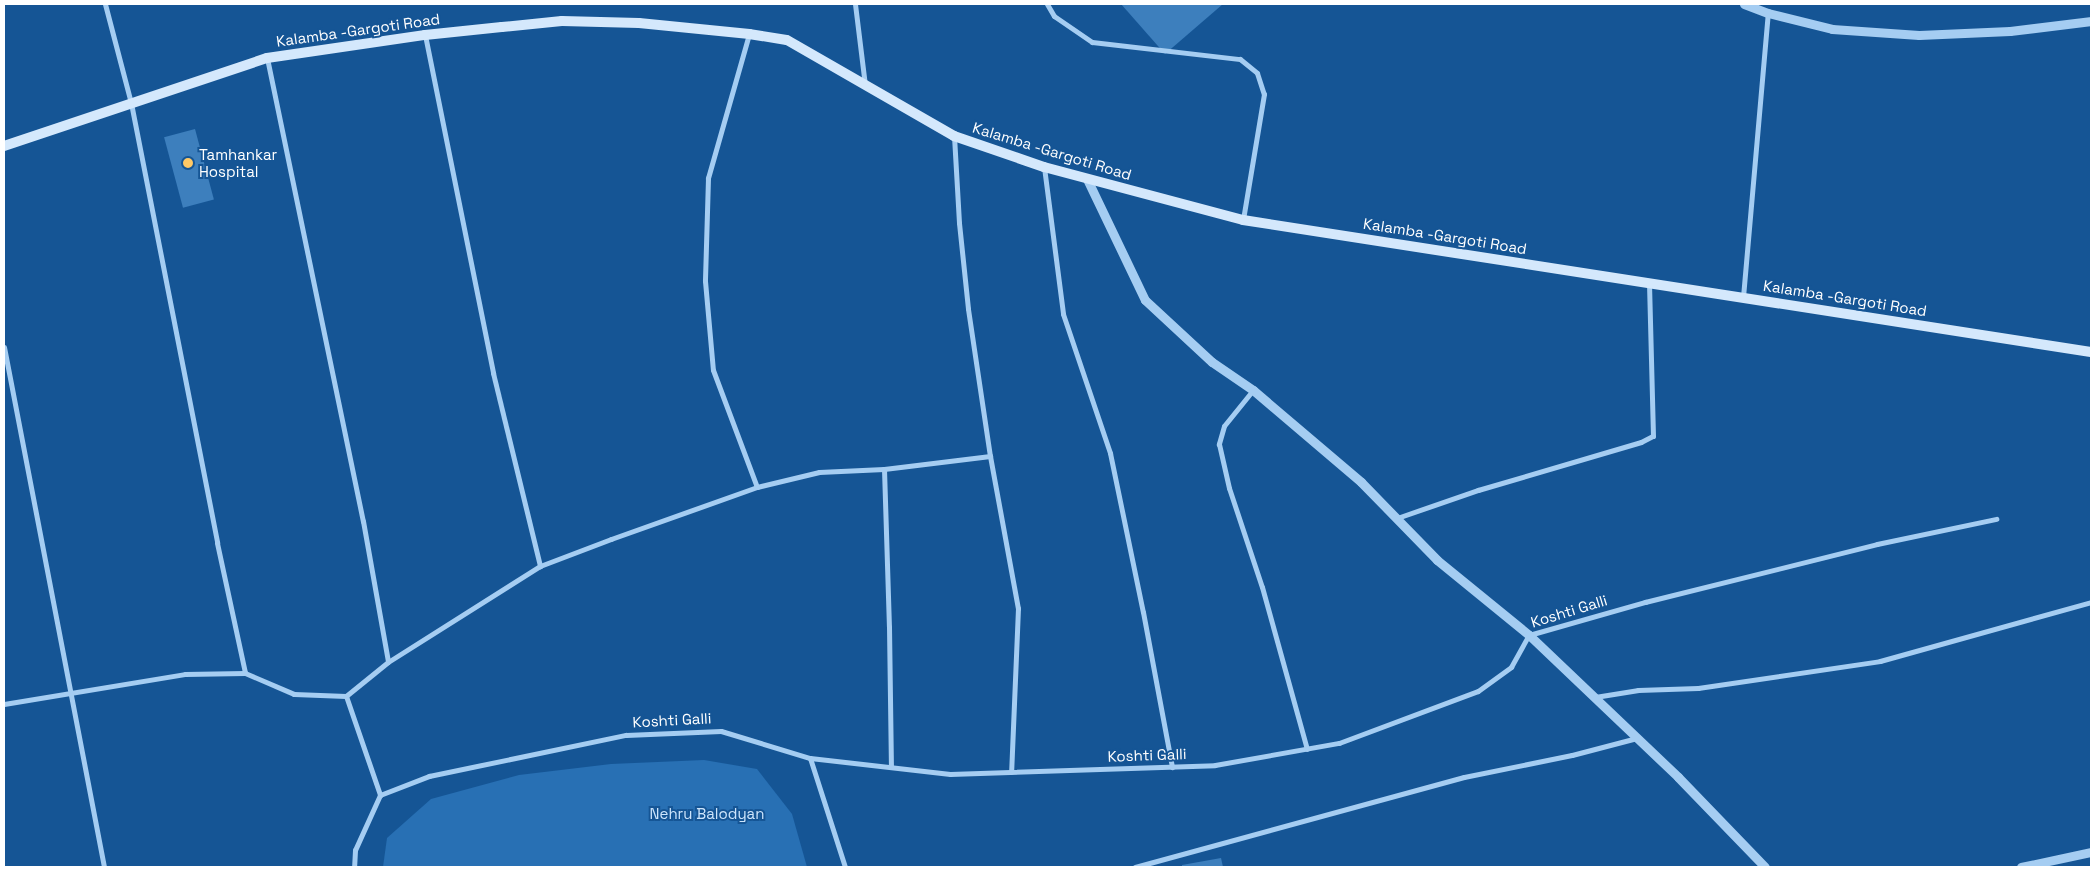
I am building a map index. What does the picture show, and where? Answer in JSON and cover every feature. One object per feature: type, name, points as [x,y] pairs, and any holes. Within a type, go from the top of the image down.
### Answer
[{"type":"main road","name":"Kalamba -Gargoti Road","points":[[4,146],[267,58],[425,35],[562,21],[639,22],[787,40],[954,136],[1044,167],[1243,220],[2091,352]]},
{"type":"street","points":[[105,4],[131,103],[217,543],[245,673]]},
{"type":"street","points":[[855,4],[865,85]]},
{"type":"street","points":[[1047,4],[1054,16],[1092,42],[1240,59],[1257,73],[1264,94],[1243,220]]},
{"type":"street","points":[[1744,4],[1768,13],[1832,29],[1919,35],[2010,31],[2091,21]]},
{"type":"street","points":[[1743,297],[1768,13]]},
{"type":"street","points":[[749,34],[708,178],[705,281],[713,370],[757,487]]},
{"type":"street","points":[[425,35],[493,373],[540,566]]},
{"type":"street","points":[[267,58],[364,521],[388,662]]},
{"type":"street","points":[[954,136],[959,223],[968,309],[990,456],[1018,608],[1011,772]]},
{"type":"street","points":[[1044,167],[1063,314],[1110,453],[1143,612],[1172,767]]},
{"type":"street","points":[[1087,179],[1145,300],[1212,362],[1253,390],[1361,482],[1436,560],[1529,635],[1636,738],[1765,867]]},
{"type":"street","points":[[1396,518],[1478,490],[1641,442],[1654,436],[1649,282]]},
{"type":"street","points":[[4,347],[104,867]]},
{"type":"street","points":[[1253,390],[1224,426],[1219,444],[1229,488],[1262,587],[1307,748]]},
{"type":"street","points":[[4,704],[185,674],[245,673],[294,694],[346,696],[388,662],[540,566],[611,539],[757,487],[819,472],[884,469],[990,456]]},
{"type":"street","points":[[884,469],[889,627],[890,767]]},
{"type":"street","name":"Koshti Galli","points":[[380,795],[429,776],[626,735],[721,730],[810,758],[950,774],[1215,765],[1338,743],[1478,691],[1511,668],[1529,635],[1645,602],[1877,544],[1996,519]]},
{"type":"street","points":[[1594,697],[1638,690],[1698,688],[1880,661],[2091,602]]},
{"type":"street","points":[[346,696],[380,795],[355,850],[354,867]]},
{"type":"street","points":[[1135,867],[1464,777],[1572,755],[1636,738]]},
{"type":"street","points":[[810,758],[846,867]]},
{"type":"street","points":[[2021,867],[2091,852]]},
{"type":"green space","name":"Nehru Balodyan","points":[[704,760],[757,769],[792,814],[807,867],[383,867],[387,838],[431,799],[519,775],[611,764]]},
{"type":"building","points":[[1121,4],[1223,4],[1165,54]]},
{"type":"building","points":[[195,129],[214,200],[183,208],[164,137]]},
{"type":"building","points":[[1221,858],[1223,867],[1182,867],[1182,865]]},
{"type":"place","name":"Tamhankar Hospital","points":[[188,163]]}]
